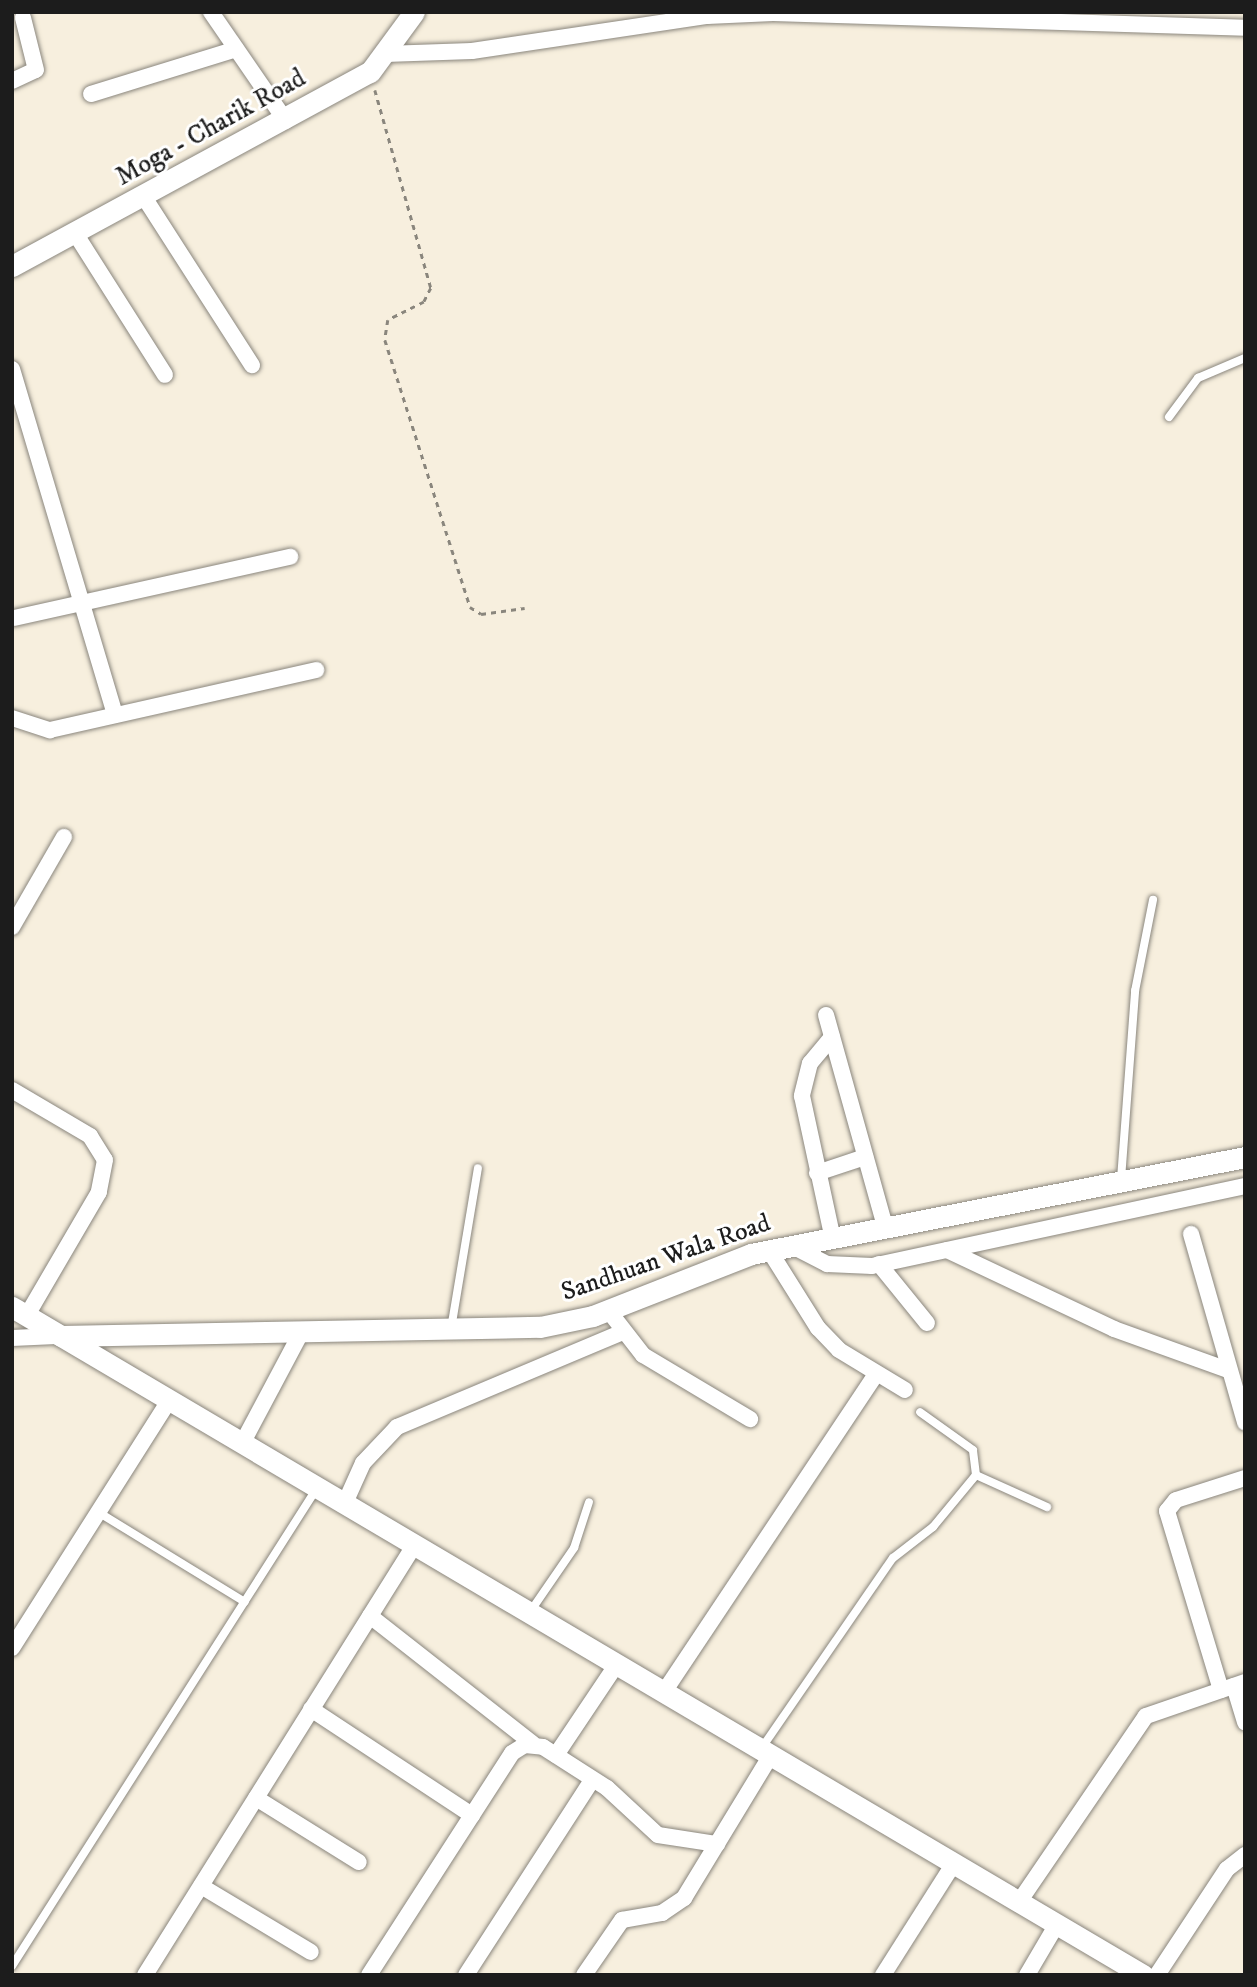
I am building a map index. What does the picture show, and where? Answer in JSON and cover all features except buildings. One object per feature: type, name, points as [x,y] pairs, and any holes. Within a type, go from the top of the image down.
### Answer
[{"type":"street","points":[[211,12],[286,121]]},
{"type":"street","name":"Moga - Charik Road","points":[[12,266],[286,121],[370,72],[414,12]]},
{"type":"street","points":[[385,54],[472,51],[708,16],[772,13],[1245,28]]},
{"type":"street","points":[[12,81],[36,70],[23,18]]},
{"type":"street","points":[[91,94],[236,48]]},
{"type":"street","points":[[144,197],[252,365]]},
{"type":"street","points":[[75,233],[165,375]]},
{"type":"street","points":[[12,369],[85,603],[115,715]]},
{"type":"street","points":[[14,618],[290,557]]},
{"type":"street","points":[[12,718],[50,730],[316,670]]},
{"type":"street","points":[[12,927],[64,837]]},
{"type":"street","points":[[826,1015],[886,1230]]},
{"type":"street","points":[[832,1037],[810,1063],[802,1096],[833,1239]]},
{"type":"street","points":[[12,1090],[90,1136],[105,1160],[99,1192],[19,1311],[56,1336],[170,1399],[1143,1975]]},
{"type":"street","points":[[817,1173],[865,1157]]},
{"type":"street","name":"Sandhuan Wala Road","points":[[56,1336],[300,1335],[540,1327],[608,1310],[780,1248],[886,1230],[1121,1180],[1245,1157]]},
{"type":"street","points":[[780,1248],[827,1264],[879,1264],[1245,1186]]},
{"type":"street","points":[[1191,1234],[1245,1422]]},
{"type":"street","points":[[780,1248],[818,1328],[875,1376],[905,1390]]},
{"type":"street","points":[[947,1250],[1114,1329],[1228,1370]]},
{"type":"street","points":[[879,1264],[927,1322]]},
{"type":"street","points":[[608,1310],[623,1332],[655,1365],[750,1419]]},
{"type":"street","points":[[345,1503],[376,1443],[397,1427],[623,1332]]},
{"type":"street","points":[[243,1442],[300,1335]]},
{"type":"street","points":[[12,1338],[56,1336]]},
{"type":"street","points":[[664,1692],[875,1376]]},
{"type":"street","points":[[12,1648],[170,1399]]},
{"type":"street","points":[[1245,1478],[1176,1500],[1167,1511],[1245,1722]]},
{"type":"street","points":[[150,1973],[201,1886],[415,1544]]},
{"type":"street","points":[[370,1616],[533,1744],[556,1755],[592,1780],[658,1835],[717,1844]]},
{"type":"street","points":[[556,1755],[617,1664]]},
{"type":"street","points":[[1019,1902],[1146,1716],[1233,1686]]},
{"type":"street","points":[[312,1709],[472,1815]]},
{"type":"street","points":[[370,1974],[512,1753],[533,1744]]},
{"type":"street","points":[[584,1975],[622,1920],[662,1913],[684,1898],[717,1844],[766,1752]]},
{"type":"street","points":[[466,1975],[592,1780]]},
{"type":"street","points":[[256,1798],[359,1863]]},
{"type":"street","points":[[1157,1975],[1227,1868],[1245,1855]]},
{"type":"street","points":[[883,1975],[954,1863]]},
{"type":"street","points":[[201,1886],[311,1952]]},
{"type":"street","points":[[1027,1975],[1057,1924]]},
{"type":"lane","points":[[1169,417],[1198,378],[1245,358]]},
{"type":"lane","points":[[1121,1180],[1135,991],[1153,900]]},
{"type":"lane","points":[[450,1332],[478,1168]]},
{"type":"lane","points":[[766,1752],[893,1558],[933,1527],[976,1475],[973,1450],[920,1412]]},
{"type":"lane","points":[[976,1475],[1047,1507]]},
{"type":"lane","points":[[12,1966],[318,1487]]},
{"type":"lane","points":[[530,1612],[574,1548],[589,1502]]},
{"type":"lane","points":[[99,1512],[244,1602]]},
{"type":"path","points":[[370,72],[431,288],[424,302],[388,320],[388,349],[470,607],[481,614],[525,608]]}]
